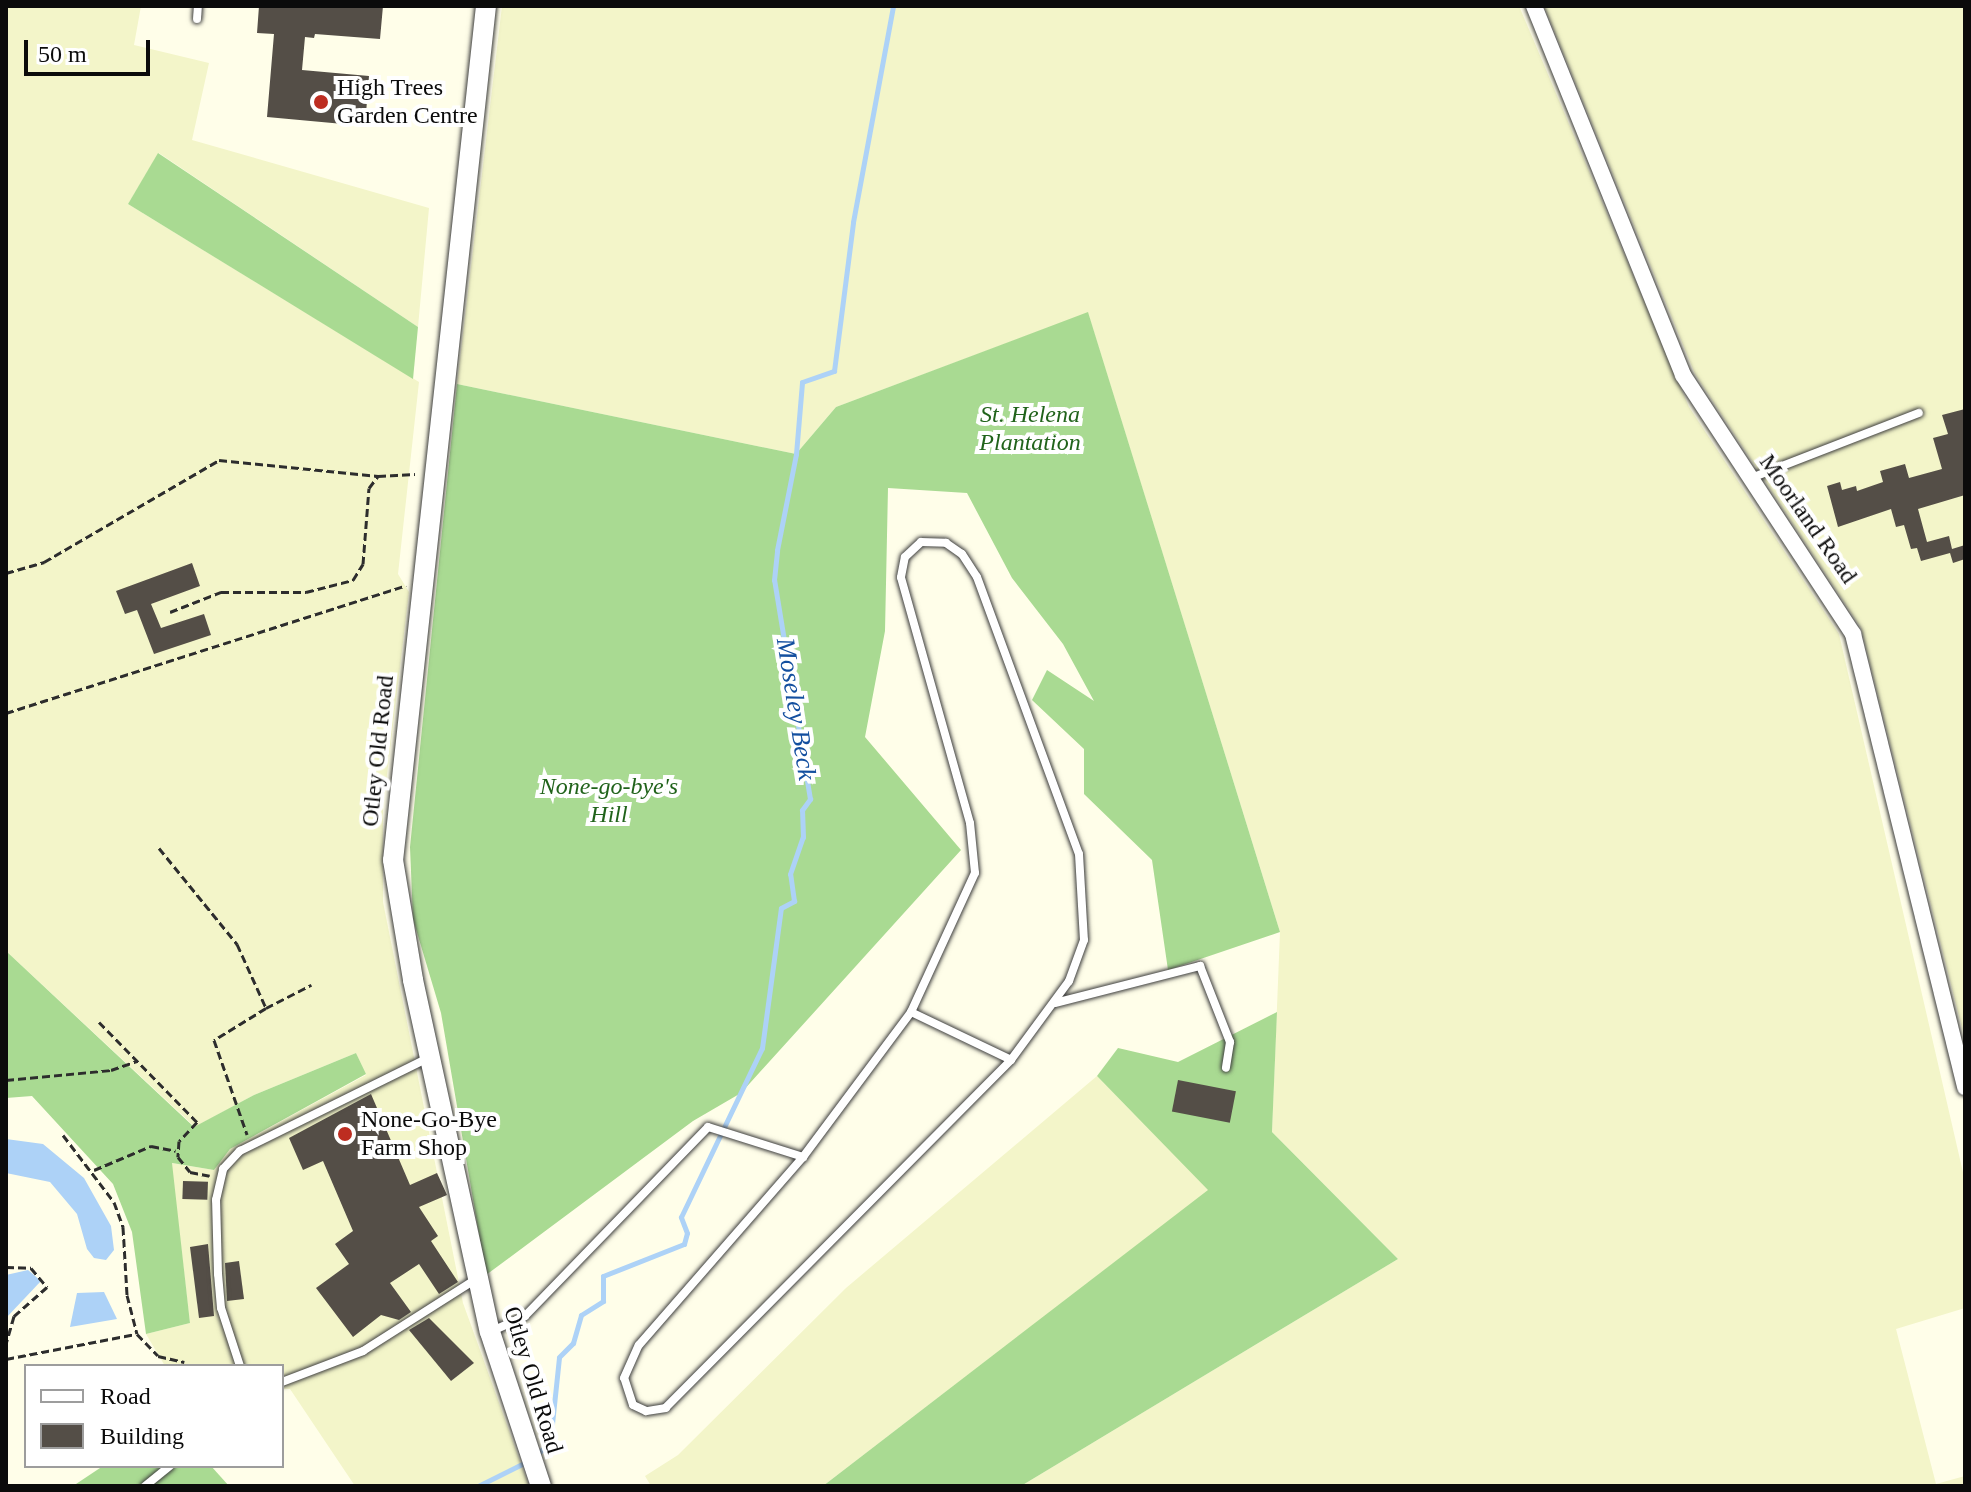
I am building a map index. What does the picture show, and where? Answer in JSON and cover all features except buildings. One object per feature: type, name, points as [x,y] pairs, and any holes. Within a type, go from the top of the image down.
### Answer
[{"type":"street","name":"Otley Old Road","points":[[486,6],[431,475],[393,860],[430,1057],[477,1279],[528,1458],[541,1486]]},
{"type":"street","name":"Moorland Road","points":[[1540,8],[1683,375],[1853,634],[1965,1087]]},
{"type":"lane","points":[[197,19],[198,6]]},
{"type":"lane","points":[[1751,478],[1919,413]]},
{"type":"lane","points":[[921,542],[946,543],[962,554],[977,577],[1079,854],[1084,940],[1054,1003],[1011,1060],[666,1408],[646,1411],[633,1405],[624,1378],[639,1345],[803,1157],[911,1012],[975,873],[970,823],[901,577],[905,557],[921,542]]},
{"type":"lane","points":[[1054,1003],[1200,966],[1230,1042],[1226,1068]]},
{"type":"lane","points":[[911,1012],[1011,1060]]},
{"type":"lane","points":[[239,1364],[221,1308],[216,1200],[222,1177],[251,1145],[430,1057]]},
{"type":"lane","points":[[490,1332],[525,1316],[708,1127],[732,1131],[803,1157]]},
{"type":"lane","points":[[284,1381],[363,1351],[477,1279]]},
{"type":"lane","points":[[145,1486],[168,1468]]},
{"type":"path","points":[[6,573],[44,562],[219,460],[378,476],[431,475]]},
{"type":"path","points":[[170,612],[221,592],[306,592],[353,580],[363,564],[369,488],[378,476]]},
{"type":"path","points":[[6,713],[422,580]]},
{"type":"path","points":[[159,848],[237,944],[266,1008]]},
{"type":"path","points":[[251,1145],[214,1040],[311,985]]},
{"type":"path","points":[[99,1022],[197,1122],[176,1151]]},
{"type":"path","points":[[6,1080],[111,1070],[137,1061]]},
{"type":"path","points":[[63,1135],[94,1170],[123,1227],[127,1295],[137,1334],[158,1356],[184,1362]]},
{"type":"path","points":[[94,1170],[151,1146],[176,1151],[190,1172],[222,1177]]},
{"type":"path","points":[[6,1267],[31,1268],[47,1287],[14,1316],[6,1344]]},
{"type":"path","points":[[6,1359],[137,1334]]},
{"type":"green space","points":[[6,6],[141,6],[134,45],[209,63],[192,140],[429,208],[418,327],[159,153],[128,204],[419,382],[398,574],[409,592],[383,808],[383,902],[463,1303],[529,1486],[355,1486],[290,1389],[284,1389],[284,1364],[164,1364],[146,1334],[190,1323],[171,1163],[214,1170],[230,1149],[366,1075],[356,1053],[254,1095],[195,1127],[6,951]]},
{"type":"green space","points":[[502,6],[1519,6],[1689,407],[1839,634],[1965,1181],[1965,1308],[1896,1329],[1936,1484],[1965,1476],[1965,1486],[1021,1486],[1398,1259],[1272,1132],[1280,932],[1088,313],[836,407],[796,454],[457,384]]},
{"type":"green space","points":[[1544,6],[1965,6],[1965,1040],[1861,628],[1695,374]]},
{"type":"green space","points":[[158,153],[418,327],[413,379],[128,204]]},
{"type":"green space","points":[[1088,312],[1280,932],[1168,970],[1152,860],[1084,794],[1084,749],[1032,700],[1047,670],[1094,701],[1063,644],[1012,578],[967,493],[888,488],[885,631],[865,737],[961,850],[741,1093],[693,1121],[486,1275],[441,1013],[413,919],[410,847],[457,384],[796,454],[836,407]]},
{"type":"green space","points":[[6,951],[194,1127],[254,1095],[356,1053],[366,1074],[230,1149],[214,1170],[172,1163],[190,1323],[146,1334],[132,1232],[113,1184],[32,1096],[6,1098]]},
{"type":"green space","points":[[1277,1012],[1272,1132],[1398,1259],[1021,1486],[823,1486],[1208,1190],[1097,1076],[1118,1048],[1178,1062]]},
{"type":"green space","points":[[1097,1076],[1209,1190],[823,1486],[651,1486],[645,1476],[678,1455],[846,1288]]},
{"type":"green space","points":[[100,1468],[213,1468],[229,1486],[73,1486]]},
{"type":"water","points":[[6,1139],[43,1144],[84,1178],[111,1226],[114,1250],[106,1260],[94,1258],[87,1249],[77,1214],[50,1182],[6,1173]]},
{"type":"water","points":[[28,1270],[41,1281],[6,1318],[6,1275]]},
{"type":"water","points":[[104,1292],[117,1319],[70,1327],[77,1293]]},
{"type":"waterway","name":"Moseley Beck","points":[[536,1455],[550,1443],[559,1357],[573,1343],[581,1315],[603,1301],[603,1276],[684,1244],[687,1233],[681,1217],[762,1048],[781,908],[794,901],[790,874],[803,837],[802,810],[810,799],[774,580],[777,550],[796,454],[802,382],[834,371],[853,222],[893,6]]},
{"type":"waterway","name":"Moseley Beck","points":[[478,1486],[528,1461]]},
{"type":"place","name":"High Trees Garden Centre","points":[[321,102]]},
{"type":"place","name":"None-Go-Bye Farm Shop","points":[[345,1134]]},
{"type":"park label","name":"St. Helena Plantation","points":[[1030,429]]},
{"type":"park label","name":"None-go-bye's Hill","points":[[609,801]]}]
